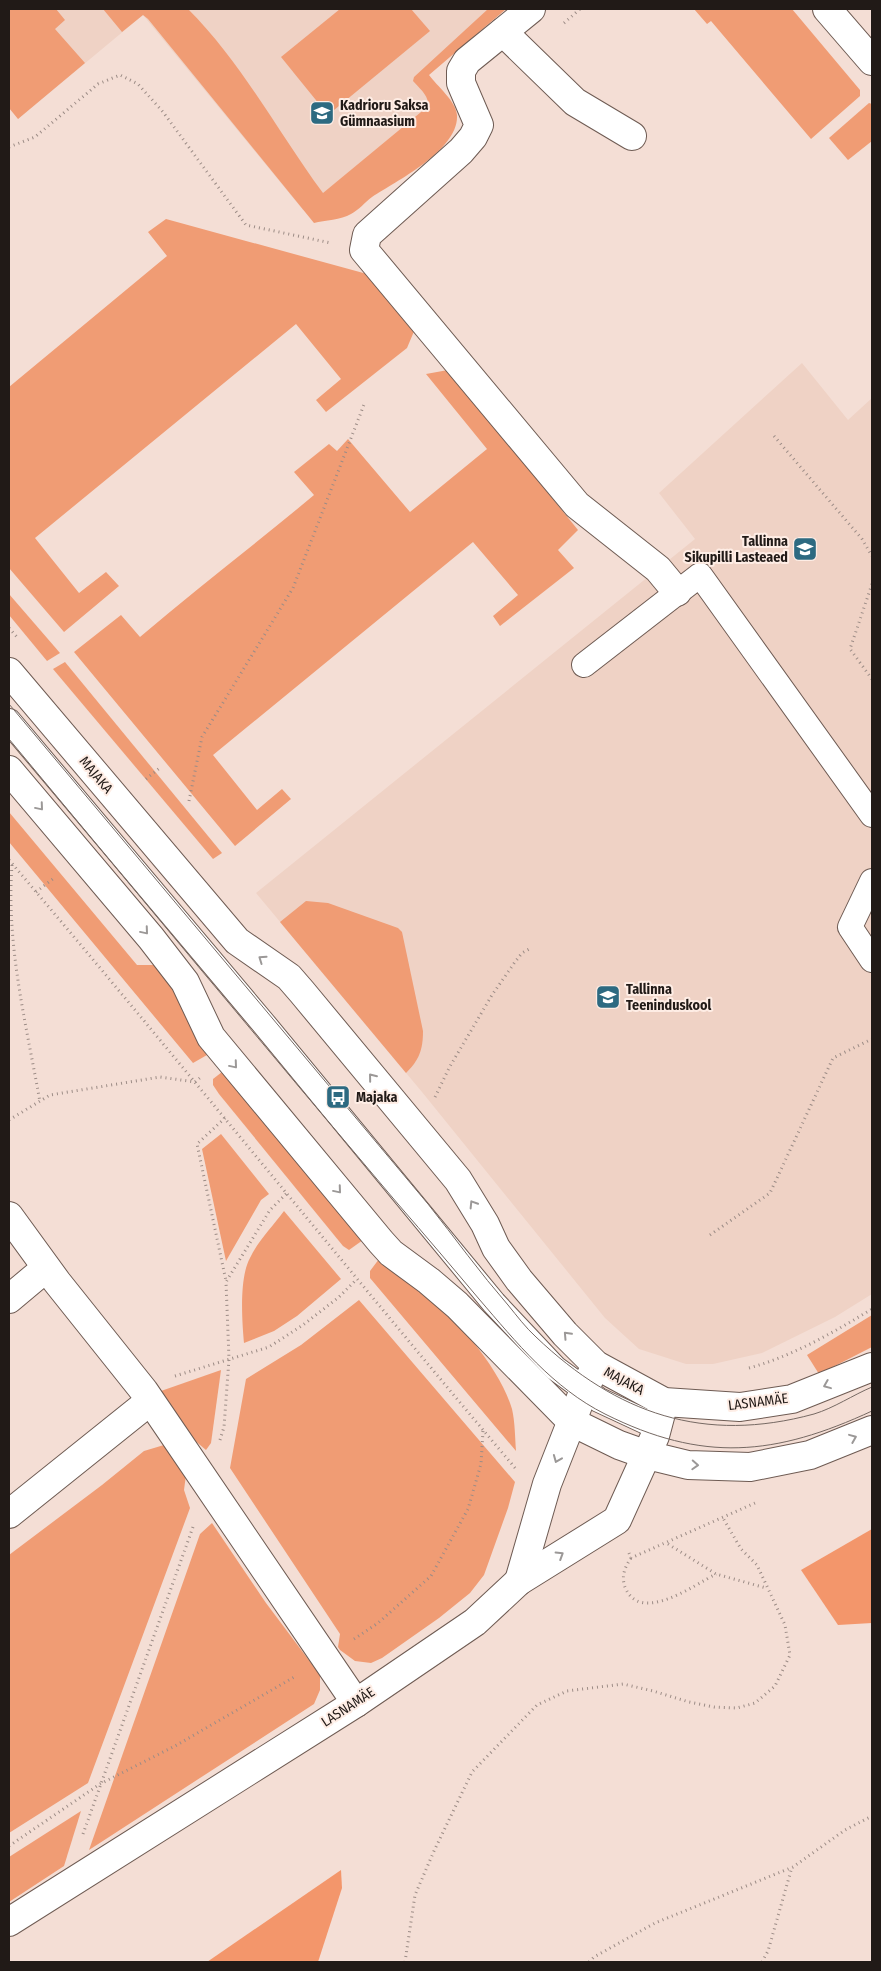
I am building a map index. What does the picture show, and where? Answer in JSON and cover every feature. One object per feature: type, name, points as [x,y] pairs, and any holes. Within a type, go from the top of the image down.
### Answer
[{"type":"street","points":[[531,9],[467,61],[461,72],[461,83],[479,125],[473,137],[461,151],[367,235],[364,250],[577,505],[658,569],[677,592]]},
{"type":"street","points":[[828,9],[872,61]]},
{"type":"street","points":[[503,32],[575,102],[632,136]]},
{"type":"street","name":"MAJAKA","points":[[9,672],[237,941],[289,977],[302,992],[458,1180],[485,1224],[496,1248],[519,1280],[566,1334],[596,1366],[660,1415]]},
{"type":"street","points":[[9,770],[151,938],[185,982],[210,1037],[381,1242],[391,1253],[429,1281],[457,1305],[572,1422],[619,1445],[647,1455],[688,1465],[750,1467],[810,1455],[872,1430]]},
{"type":"street","points":[[9,1216],[46,1268],[147,1396],[356,1702]]},
{"type":"street","points":[[9,1299],[46,1268]]},
{"type":"street","points":[[518,1581],[547,1484],[584,1390],[596,1366]]},
{"type":"street","name":"LASNAMÄE","points":[[9,1922],[356,1702],[475,1622],[518,1581],[617,1520],[647,1455],[660,1415],[740,1407],[784,1400],[872,1367]]},
{"type":"street","points":[[9,1514],[147,1396]]},
{"type":"lane","points":[[584,665],[700,575],[872,815]]},
{"type":"lane","points":[[9,721],[264,1024],[494,1302],[555,1368],[599,1400],[660,1415]]},
{"type":"lane","points":[[872,881],[850,927],[872,960]]},
{"type":"path","points":[[9,147],[35,137],[98,84],[120,75],[138,84],[163,112],[246,226],[333,244],[337,237]]},
{"type":"path","points":[[189,801],[202,737],[293,588],[365,402]]},
{"type":"path","points":[[774,436],[862,539],[872,556]]},
{"type":"path","points":[[872,584],[850,649],[872,680]]},
{"type":"path","points":[[141,783],[161,767]]},
{"type":"path","points":[[9,860],[195,1082],[356,1280],[517,1470]]},
{"type":"path","points":[[12,864],[10,896],[12,943],[40,1102]]},
{"type":"path","points":[[36,892],[61,873]]},
{"type":"path","points":[[432,1105],[449,1068],[492,995],[522,953],[531,948]]},
{"type":"path","points":[[710,1235],[770,1193],[833,1058],[872,1039]]},
{"type":"path","points":[[9,1120],[50,1095],[160,1077],[195,1082]]},
{"type":"path","points":[[224,1118],[197,1144],[226,1282]]},
{"type":"path","points":[[147,1396],[178,1374],[269,1347],[339,1297],[356,1280]]},
{"type":"path","points":[[740,1370],[766,1363],[836,1331],[872,1309]]},
{"type":"path","points":[[405,1962],[415,1896],[434,1851],[472,1772],[537,1705],[567,1691],[623,1684],[714,1707],[737,1708],[755,1703],[775,1686],[790,1655],[785,1625],[766,1588],[757,1565],[742,1549],[723,1518],[667,1543],[641,1552],[631,1558],[624,1570],[624,1582],[628,1593],[633,1598],[646,1604],[664,1600],[716,1574]]},
{"type":"path","points":[[667,1543],[716,1574],[766,1588]]},
{"type":"path","points":[[627,1549],[631,1558]]},
{"type":"path","points":[[9,1846],[100,1784]]},
{"type":"path","points":[[589,1962],[594,1957],[655,1923],[793,1867],[846,1830],[872,1816]]},
{"type":"path","points":[[762,1962],[768,1951],[793,1867]]},
{"type":"shaded area","name":"Kadrioru Saksa Gümnaasium","points":[[9,9],[506,9],[417,83],[433,102],[303,210],[143,15],[18,119]]},
{"type":"shaded area","points":[[9,9],[56,9],[65,20],[55,29],[85,63],[18,119],[9,108]]},
{"type":"shaded area","points":[[103,9],[188,9],[226,52],[243,75],[323,193],[427,107],[426,96],[413,81],[414,77],[488,9],[506,9],[429,75],[450,99],[456,110],[455,128],[448,140],[424,163],[372,197],[354,212],[343,218],[314,223],[148,19],[143,15],[122,32]]},
{"type":"shaded area","points":[[340,9],[411,9],[430,31],[328,115],[281,57]]},
{"type":"shaded area","points":[[694,9],[792,9],[860,90],[860,96],[811,139],[711,21],[707,24]]},
{"type":"shaded area","points":[[869,103],[872,104],[872,141],[848,160],[829,138]]},
{"type":"shaded area","points":[[166,219],[367,274],[415,329],[407,348],[326,412],[316,400],[341,379],[296,324],[35,538],[79,593],[106,572],[119,586],[64,632],[9,568],[9,387],[167,256],[148,232]]},
{"type":"shaded area","name":"Tallinna Teeninduskool","points":[[802,363],[848,420],[872,398],[872,1294],[835,1317],[762,1353],[713,1364],[686,1364],[639,1349],[605,1318],[422,1092],[256,893],[695,539],[659,493]]},
{"type":"shaded area","points":[[448,370],[578,530],[558,550],[574,568],[500,626],[493,616],[518,595],[473,542],[213,755],[257,810],[282,789],[291,799],[235,846],[74,652],[121,615],[140,637],[314,495],[294,472],[329,444],[337,451],[348,439],[410,512],[487,449],[426,374]]},
{"type":"shaded area","points":[[9,594],[60,653],[47,661],[9,615]]},
{"type":"shaded area","points":[[65,662],[222,853],[213,859],[53,669]]},
{"type":"shaded area","points":[[9,812],[137,965],[157,965],[179,995],[197,1038],[207,1055],[193,1063],[9,842]]},
{"type":"shaded area","points":[[306,901],[328,903],[398,928],[402,932],[423,1031],[419,1054],[414,1064],[406,1073],[280,922]]},
{"type":"shaded area","points":[[222,1072],[363,1240],[349,1250],[343,1246],[219,1094],[213,1085],[213,1079]]},
{"type":"shaded area","points":[[221,1134],[269,1194],[261,1200],[226,1261],[202,1149]]},
{"type":"shaded area","points":[[284,1211],[341,1279],[297,1316],[274,1331],[244,1343],[242,1300],[247,1266],[257,1246]]},
{"type":"shaded area","points":[[379,1259],[448,1314],[487,1360],[498,1377],[512,1409],[516,1451],[370,1278],[370,1271]]},
{"type":"shaded area","points":[[359,1300],[515,1482],[508,1508],[484,1575],[470,1593],[439,1618],[382,1658],[371,1663],[355,1661],[340,1650],[338,1647],[340,1634],[230,1468],[246,1379],[301,1345]]},
{"type":"shaded area","points":[[872,1315],[872,1347],[819,1374],[807,1355]]},
{"type":"shaded area","points":[[221,1370],[211,1443],[206,1450],[193,1439],[161,1391]]},
{"type":"shaded area","points":[[164,1445],[186,1475],[184,1490],[190,1508],[88,1783],[9,1833],[9,1555],[144,1451]]},
{"type":"shaded area","points":[[212,1523],[266,1603],[320,1675],[320,1690],[314,1704],[89,1850],[200,1534]]},
{"type":"shaded area","points":[[872,1529],[872,1623],[838,1625],[801,1570]]},
{"type":"shaded area","points":[[81,1811],[64,1866],[9,1902],[9,1857]]},
{"type":"shaded area","points":[[341,1870],[342,1888],[318,1962],[207,1962]]},
{"type":"tram line","points":[[9,704],[428,1204],[522,1322],[567,1364],[598,1386],[631,1403],[664,1416],[699,1423],[736,1425],[774,1422],[814,1414],[872,1387]]},
{"type":"tram line","points":[[9,739],[300,1088],[493,1315],[552,1378],[586,1403],[605,1414],[641,1430],[674,1441],[707,1446],[739,1448],[771,1445],[837,1426],[872,1411]]},
{"type":"place","name":"Kadrioru Saksa Gümnaasium","points":[[322,113]]},
{"type":"place","name":"Tallinna Sikupilli Lasteaed","points":[[805,549]]},
{"type":"place","name":"Tallinna Teeninduskool","points":[[608,997]]},
{"type":"place","name":"Majaka","points":[[338,1097]]}]
